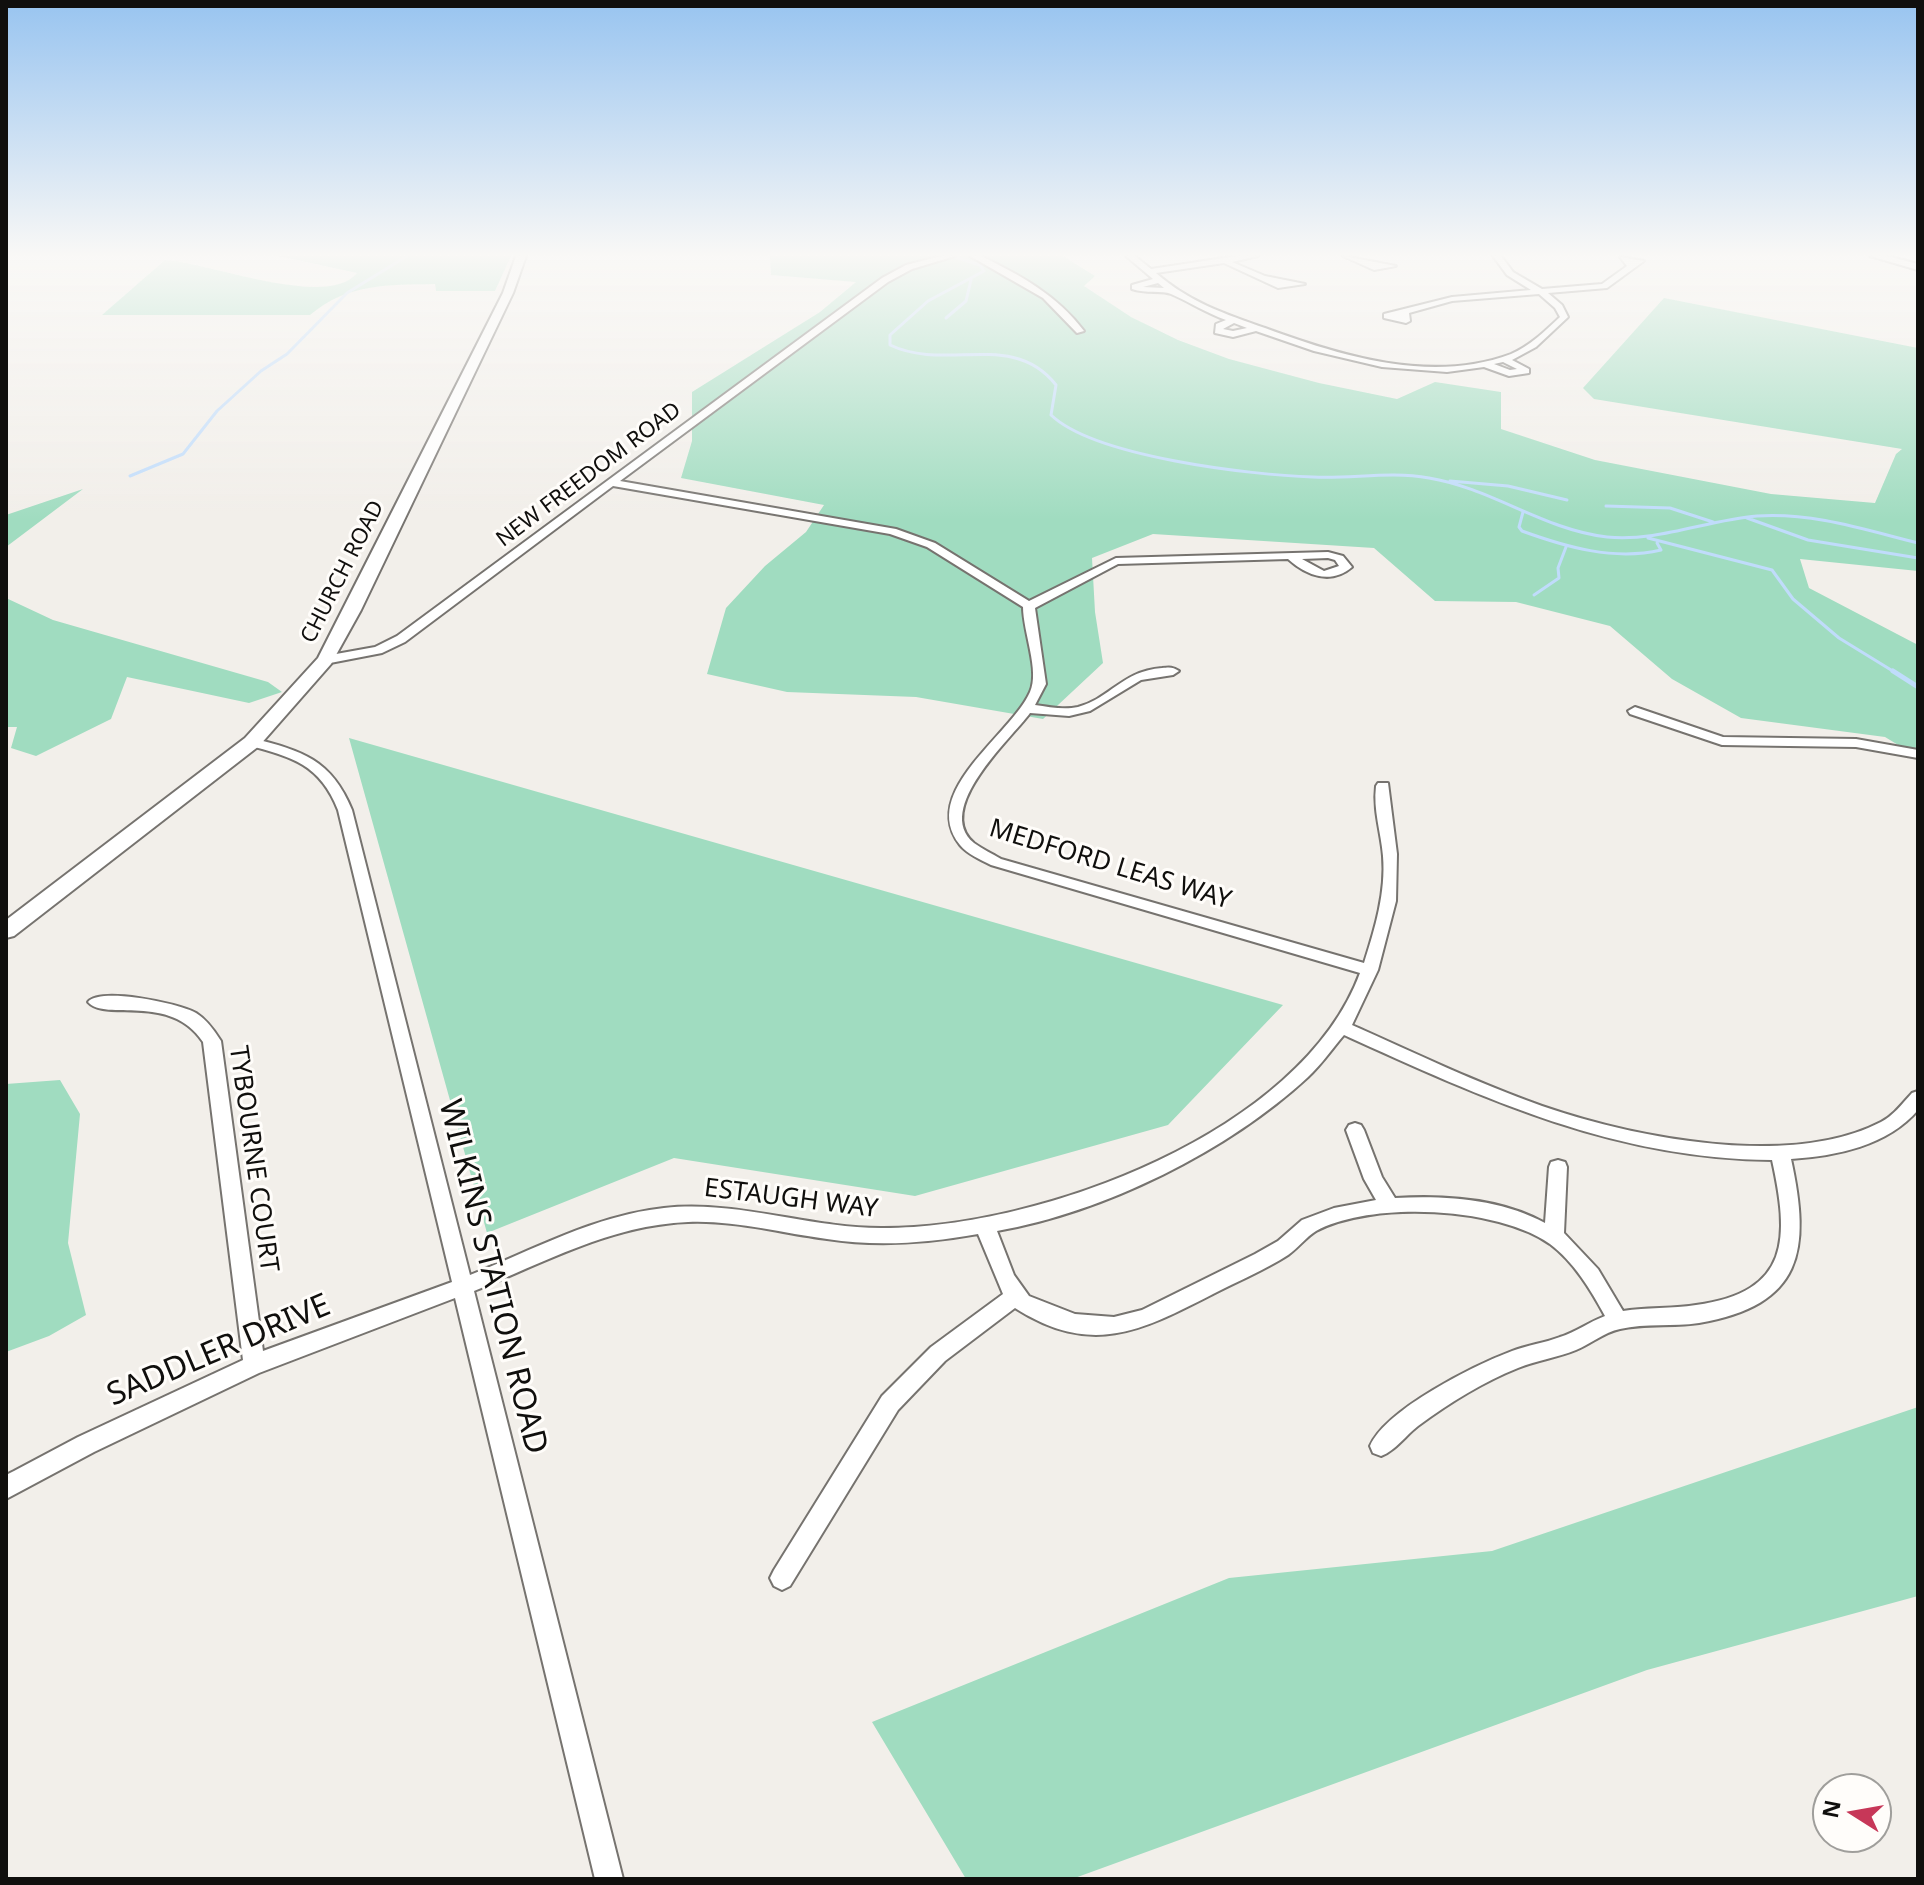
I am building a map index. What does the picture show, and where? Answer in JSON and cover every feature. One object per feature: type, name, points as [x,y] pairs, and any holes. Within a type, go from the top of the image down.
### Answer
[{"type":"main road","name":"CHURCH ROAD","points":[[6,931],[252,742],[325,660],[360,596],[483,344]]},
{"type":"street","name":"NEW FREEDOM ROAD","points":[[325,660],[378,650],[401,639],[799,344]]},
{"type":"street","points":[[1299,344],[1323,353],[1371,363],[1422,367],[1485,364],[1504,359],[1533,344]]},
{"type":"street","points":[[1485,364],[1505,372],[1526,371],[1504,359]]},
{"type":"street","points":[[612,483],[892,531],[939,549],[1029,606],[1065,591],[1110,562],[1291,556]]},
{"type":"street","name":"MEDFORD LEAS WAY","points":[[1029,606],[1039,686],[991,748],[957,805],[953,824],[962,842],[996,862],[1370,970]]},
{"type":"street","points":[[1025,708],[1074,712],[1093,705],[1135,675],[1173,671]]},
{"type":"street","points":[[1635,711],[1722,741],[1856,743],[1918,754]]},
{"type":"street","name":"WILKINS STATION ROAD","points":[[252,742],[284,750],[315,765],[329,776],[339,793],[609,1879]]},
{"type":"street","name":"ESTAUGH WAY","points":[[463,1286],[603,1232],[658,1216],[734,1215],[868,1236],[923,1235],[986,1228],[1101,1193],[1186,1155],[1273,1095],[1342,1027],[1370,970],[1383,925],[1390,877],[1383,786]]},
{"type":"street","name":"TYBOURNE COURT","points":[[96,1002],[148,1006],[184,1014],[202,1025],[212,1041],[254,1364]]},
{"type":"street","points":[[1342,1027],[1563,1120],[1690,1146],[1780,1152],[1820,1149],[1860,1140],[1890,1126],[1918,1098]]},
{"type":"street","points":[[1355,1130],[1373,1179],[1391,1207]]},
{"type":"street","points":[[1381,1446],[1475,1377],[1521,1357],[1566,1345],[1617,1320],[1721,1310],[1752,1296],[1776,1278],[1790,1254],[1794,1227],[1792,1200],[1780,1152]]},
{"type":"street","points":[[1554,1237],[1558,1167]]},
{"type":"street","points":[[986,1228],[1016,1296],[1074,1324],[1122,1327],[1149,1318],[1269,1256],[1308,1227],[1341,1215],[1391,1207],[1434,1206],[1493,1213],[1532,1224],[1554,1237],[1598,1283],[1617,1320]]},
{"type":"street","name":"SADDLER DRIVE","points":[[6,1488],[54,1460],[254,1364],[463,1286]]},
{"type":"street","points":[[782,1578],[890,1403],[938,1354],[1016,1296]]},
{"type":"green space","points":[[769,344],[1189,344],[1229,359],[1319,383],[1397,399],[1435,382],[1501,392],[1501,429],[1595,460],[1771,494],[1875,503],[1896,454],[1902,449],[1594,399],[1583,388],[1623,344],[1898,344],[1918,348],[1918,571],[1800,559],[1809,588],[1918,645],[1918,757],[1885,737],[1741,718],[1672,679],[1610,626],[1516,602],[1435,601],[1374,548],[1153,534],[1092,558],[1095,612],[1103,663],[1043,719],[916,697],[787,692],[707,674],[726,608],[765,566],[806,532],[824,505],[681,478],[692,441],[692,392]]},
{"type":"green space","points":[[83,489],[6,547],[6,515]]},
{"type":"green space","points":[[6,598],[53,620],[268,682],[282,692],[249,703],[127,677],[111,719],[36,756],[11,748],[17,727],[6,727]]},
{"type":"green space","points":[[349,738],[1283,1005],[1168,1125],[915,1196],[674,1158],[487,1233]]},
{"type":"green space","points":[[60,1080],[80,1114],[68,1243],[86,1315],[49,1336],[6,1352],[6,1084]]},
{"type":"green space","points":[[1918,1407],[1918,1596],[1647,1670],[1072,1879],[966,1879],[872,1722],[1229,1578],[1492,1551]]},
{"type":"waterway","points":[[130,476],[183,454],[217,411],[297,344]]},
{"type":"waterway","points":[[890,344],[912,352],[934,355],[1000,355],[1020,359],[1039,369],[1056,385],[1051,415],[1072,430],[1137,453],[1175,461],[1214,468],[1313,477],[1400,475],[1429,478],[1474,490],[1561,526],[1607,537],[1664,534],[1738,518],[1778,515],[1839,523],[1918,543]]},
{"type":"waterway","points":[[1450,481],[1508,486],[1567,500]]},
{"type":"waterway","points":[[1606,506],[1670,508],[1713,522]]},
{"type":"waterway","points":[[1523,512],[1519,527],[1522,531],[1590,551],[1643,553],[1661,550],[1657,543]]},
{"type":"waterway","points":[[1747,518],[1808,540],[1918,558]]},
{"type":"waterway","points":[[1648,538],[1772,570],[1793,599],[1839,638],[1896,673]]},
{"type":"waterway","points":[[1534,595],[1559,578],[1558,568],[1566,547]]},
{"type":"waterway","points":[[1893,671],[1918,687]]}]
